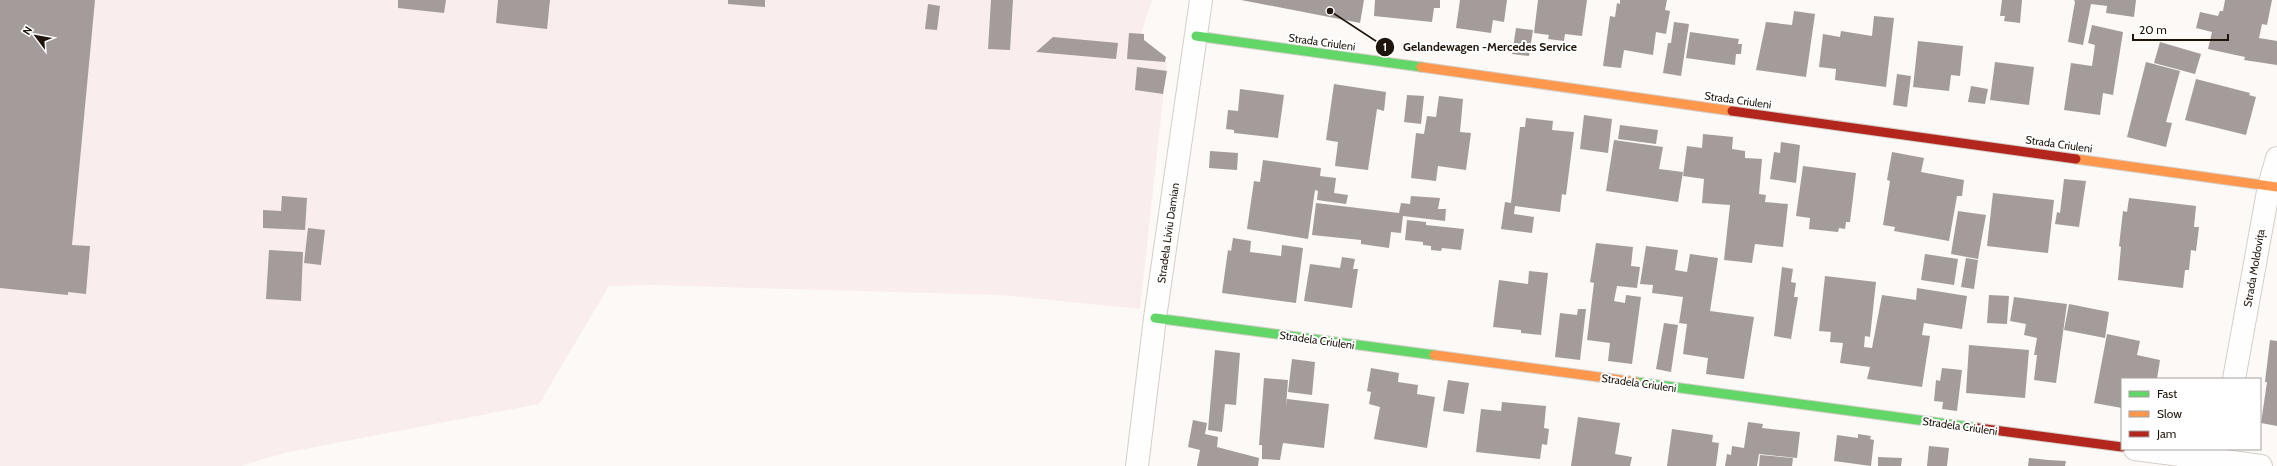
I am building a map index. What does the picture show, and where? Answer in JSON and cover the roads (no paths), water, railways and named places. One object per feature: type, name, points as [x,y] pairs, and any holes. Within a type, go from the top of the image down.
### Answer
[{"type":"street","name":"Stradela Liviu Damian","points":[[1137,466],[1155,318],[1201,0]]},
{"type":"street","name":"Strada Criuleni","points":[[1196,36],[2273,186]]},
{"type":"street","name":"Strada Moldovița","points":[[2234,378],[2273,186],[2277,158]]},
{"type":"street","name":"Stradela Criuleni","points":[[1155,318],[2121,447]]},
{"type":"street","points":[[2143,450],[2247,461]]},
{"type":"place","name":"Gelandewagen -Mercedes Service","points":[[1330,11]]}]
